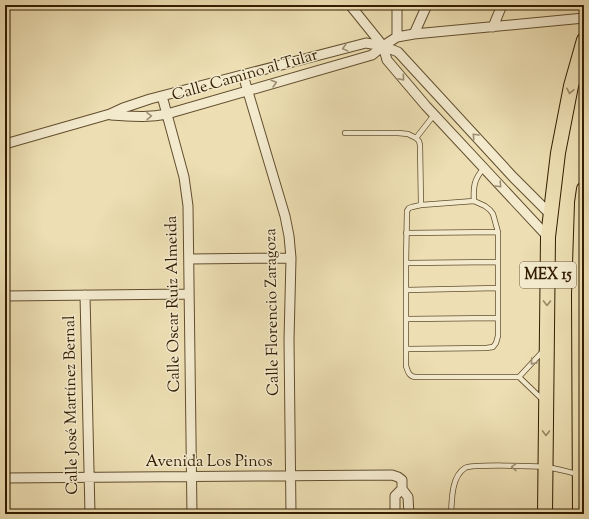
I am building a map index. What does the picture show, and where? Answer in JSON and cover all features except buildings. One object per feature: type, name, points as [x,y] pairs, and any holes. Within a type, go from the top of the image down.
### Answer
[{"type":"main road","name":"MEX 15","points":[[545,514],[548,237],[558,153],[571,86],[584,40]]},
{"type":"main road","name":"MEX 15","points":[[580,514],[579,296],[582,203],[584,189]]},
{"type":"street","points":[[350,5],[383,46],[387,60],[444,126],[548,237]]},
{"type":"street","points":[[397,5],[397,38]]},
{"type":"street","points":[[414,34],[427,5]]},
{"type":"street","points":[[493,27],[502,5]]},
{"type":"street","name":"Calle Camino al Tular","points":[[110,114],[144,117],[167,114],[372,55],[383,46],[397,38],[414,34],[584,18]]},
{"type":"street","name":"Calle Camino al Tular","points":[[5,144],[110,114],[123,108],[162,96],[366,43],[383,46]]},
{"type":"street","points":[[383,46],[398,52],[513,178],[551,215]]},
{"type":"street","name":"Calle Florencio Zaragoza","points":[[244,75],[288,225],[290,258],[289,340],[291,514]]},
{"type":"street","name":"Calle Oscar Ruiz Almeida","points":[[162,96],[184,177],[188,206],[192,514]]},
{"type":"street","points":[[444,126],[456,116]]},
{"type":"street","points":[[189,259],[290,258]]},
{"type":"street","name":"Calle José Martínez Bernal","points":[[85,294],[90,514]]},
{"type":"street","points":[[5,296],[189,294]]},
{"type":"street","name":"Avenida Los Pinos","points":[[5,478],[392,476],[398,477],[402,480],[402,489]]},
{"type":"street","points":[[395,514],[395,496],[402,489],[408,497],[409,514]]},
{"type":"lane","points":[[416,138],[434,115]]},
{"type":"lane","points":[[345,133],[398,133],[408,134],[416,138],[420,145],[421,205]]},
{"type":"lane","points":[[474,201],[474,184],[476,178],[484,168]]},
{"type":"lane","points":[[406,349],[492,348],[497,341],[498,232],[493,214],[490,210],[474,201],[421,205],[409,208],[407,211],[406,233],[406,263],[406,290],[406,319],[406,349],[406,366],[408,372],[412,377],[519,377],[546,404]]},
{"type":"lane","points":[[406,233],[498,232]]},
{"type":"lane","points":[[406,263],[498,262]]},
{"type":"lane","points":[[406,290],[498,288]]},
{"type":"lane","points":[[406,319],[498,318]]},
{"type":"lane","points":[[519,377],[546,347]]},
{"type":"lane","points":[[451,514],[452,490],[457,477],[465,468],[477,466],[546,467],[580,474]]}]
